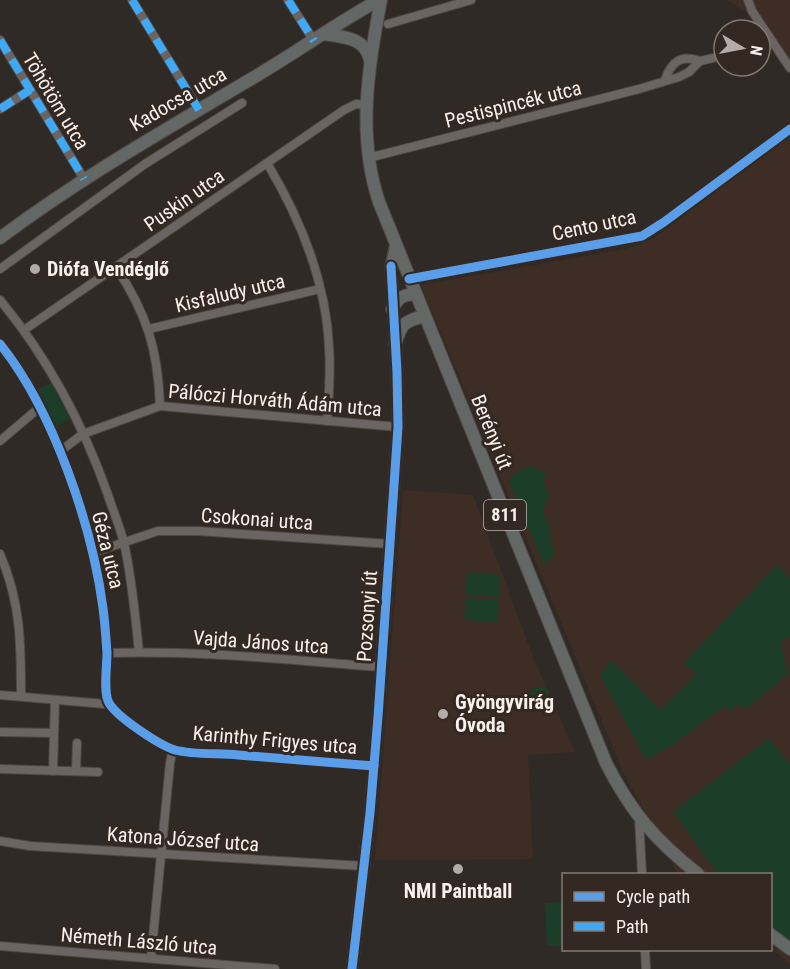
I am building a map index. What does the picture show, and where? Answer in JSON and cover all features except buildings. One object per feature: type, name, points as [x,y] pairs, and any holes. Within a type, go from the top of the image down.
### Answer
[{"type":"main road","name":"Kadocsa utca","points":[[0,238],[84,179],[143,142],[380,0]]},
{"type":"main road","name":"Berényi út","points":[[380,0],[370,60],[366,105],[368,158],[374,189],[395,246],[600,750],[619,790],[639,818],[660,843],[693,873]]},
{"type":"main road","points":[[319,38],[345,36],[357,41],[366,49],[370,60]]},
{"type":"main road","points":[[392,309],[398,298],[404,294],[415,294]]},
{"type":"main road","points":[[395,344],[402,326],[407,321],[424,316]]},
{"type":"main road","points":[[772,934],[790,949]]},
{"type":"street","points":[[132,0],[199,110]]},
{"type":"street","points":[[288,0],[319,38]]},
{"type":"street","points":[[388,24],[471,0]]},
{"type":"street","points":[[748,0],[752,11],[790,68]]},
{"type":"street","name":"Töhötöm utca","points":[[0,40],[84,179]]},
{"type":"street","name":"Pestispincék utca","points":[[665,80],[671,66],[677,61],[692,58],[700,61],[712,58]]},
{"type":"street","name":"Pestispincék utca","points":[[368,158],[639,89],[690,72],[700,61]]},
{"type":"street","points":[[0,109],[30,90]]},
{"type":"street","name":"Kadocsa utca","points":[[0,269],[145,164],[242,104]]},
{"type":"street","name":"Puskin utca","points":[[24,330],[344,110],[353,105],[366,105]]},
{"type":"street","name":"Cento utca","points":[[409,279],[642,236],[790,129]]},
{"type":"street","points":[[267,163],[298,221],[320,289],[329,346],[327,420]]},
{"type":"street","name":"Pozsonyi út","points":[[352,969],[374,766],[398,427],[398,372],[392,309],[391,266],[395,246]]},
{"type":"street","points":[[116,267],[137,301],[149,329],[160,406]]},
{"type":"street","name":"Kisfaludy utca","points":[[149,329],[320,289]]},
{"type":"street","name":"Géza utca","points":[[0,300],[24,330],[56,379],[73,410],[99,468],[123,541],[134,603],[139,652]]},
{"type":"street","name":"Géza utca","points":[[0,344],[24,376],[40,407],[77,500],[92,553],[102,605],[109,702]]},
{"type":"street","name":"Pálóczi Horváth Ádám utca","points":[[83,434],[160,406],[398,427]]},
{"type":"street","points":[[0,441],[40,407]]},
{"type":"street","points":[[59,452],[83,434]]},
{"type":"street","name":"Csokonai utca","points":[[123,541],[158,531],[180,531],[390,544]]},
{"type":"street","name":"Géza utca","points":[[92,553],[123,541]]},
{"type":"street","points":[[0,554],[11,584],[21,630],[21,696]]},
{"type":"street","points":[[107,653],[139,652]]},
{"type":"street","name":"Vajda János utca","points":[[139,652],[229,655],[381,667]]},
{"type":"street","points":[[0,694],[105,704],[109,702],[125,720],[173,749],[151,958]]},
{"type":"street","points":[[53,771],[56,700]]},
{"type":"street","points":[[0,732],[54,734]]},
{"type":"street","points":[[76,771],[77,743]]},
{"type":"street","name":"Karinthy Frigyes utca","points":[[173,749],[374,766]]},
{"type":"street","points":[[0,769],[98,772]]},
{"type":"street","points":[[639,818],[642,873]]},
{"type":"street","name":"Katona József utca","points":[[0,841],[30,846],[364,866]]},
{"type":"street","name":"Németh László utca","points":[[0,946],[275,969]]},
{"type":"street","points":[[645,951],[646,969]]},
{"type":"shaded area","points":[[726,0],[790,0],[790,70],[772,44],[772,18],[754,18]]},
{"type":"shaded area","points":[[790,134],[790,964],[772,949],[772,873],[677,873],[623,772],[421,285],[625,249],[648,241]]},
{"type":"shaded area","points":[[403,490],[473,495],[533,657],[575,752],[528,755],[533,859],[375,860]]},
{"type":"green space","points":[[51,383],[70,419],[54,428],[35,391]]},
{"type":"green space","points":[[530,466],[546,472],[544,483],[550,496],[542,511],[549,525],[554,555],[544,565],[509,481],[514,474]]},
{"type":"green space","points":[[778,564],[790,580],[790,635],[780,643],[788,674],[746,709],[739,704],[730,711],[725,706],[672,745],[646,760],[600,675],[611,660],[660,710],[697,674],[684,663]]},
{"type":"green space","points":[[467,572],[500,575],[499,597],[465,594]]},
{"type":"green space","points":[[466,598],[499,600],[497,622],[464,620]]},
{"type":"green space","points":[[546,686],[555,708],[549,711],[533,706],[529,700],[531,689]]},
{"type":"green space","points":[[769,738],[790,765],[790,943],[772,929],[772,873],[717,873],[673,812]]},
{"type":"green space","points":[[562,902],[562,946],[547,946],[545,903]]},
{"type":"marked path","points":[[132,0],[199,110]]},
{"type":"marked path","points":[[288,0],[314,41]]},
{"type":"marked path","points":[[0,40],[84,179]]},
{"type":"marked path","points":[[0,109],[30,90]]},
{"type":"cycle path","points":[[409,279],[642,236],[790,129]]},
{"type":"cycle path","points":[[352,969],[370,813],[398,427],[391,266]]},
{"type":"cycle path","points":[[0,344],[37,401],[80,505],[98,576],[107,653],[106,693],[113,709],[159,743],[182,752],[374,766]]},
{"type":"place","name":"Diófa Vendéglő","points":[[35,269]]},
{"type":"place","name":"Gyöngyvirág Óvoda","points":[[443,714]]},
{"type":"place","name":"NMI Paintball","points":[[458,869]]}]
